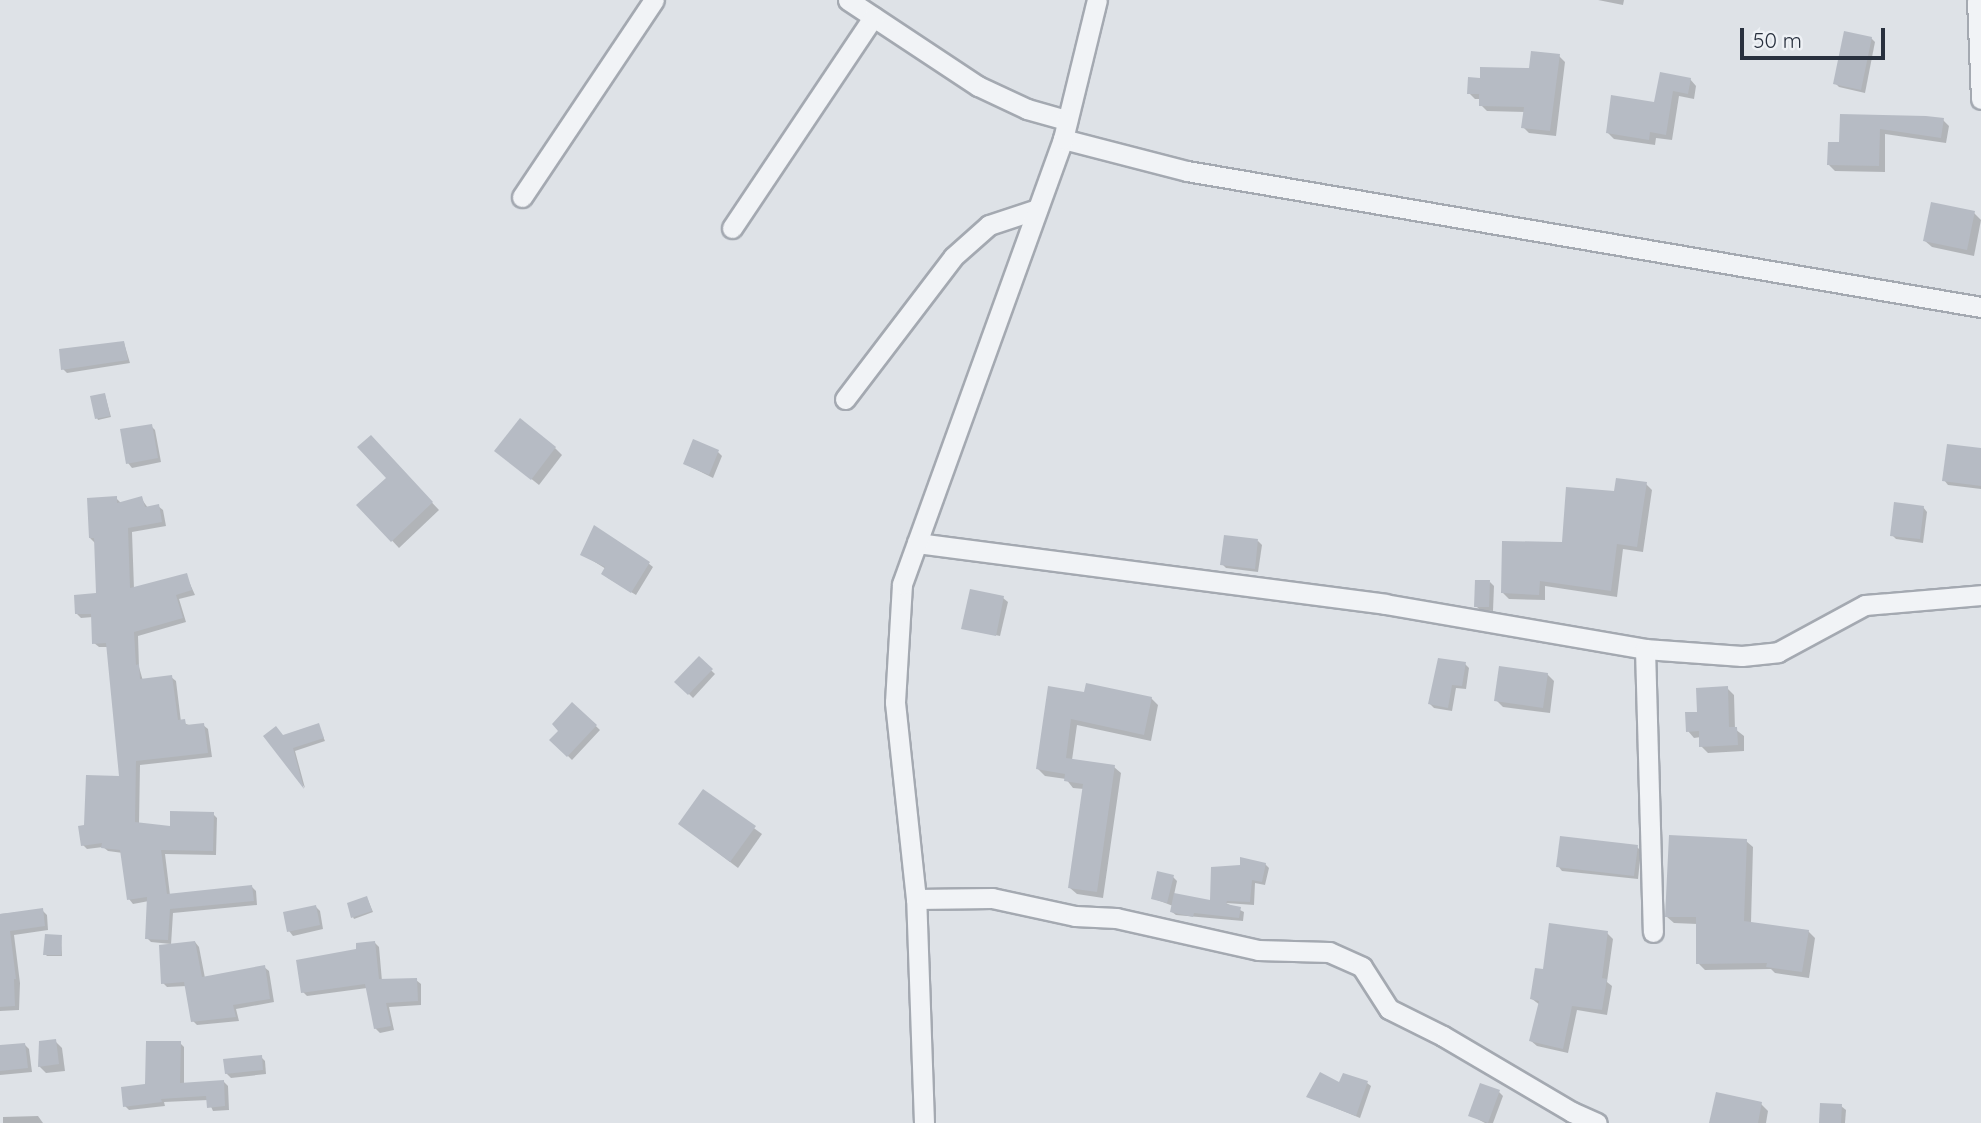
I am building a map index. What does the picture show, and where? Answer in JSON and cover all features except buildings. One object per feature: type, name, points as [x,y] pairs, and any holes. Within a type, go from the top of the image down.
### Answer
[{"type":"street","points":[[522,197],[653,0]]},
{"type":"street","points":[[848,0],[978,86],[1064,129],[1187,172],[1981,307]]},
{"type":"street","points":[[924,1123],[916,899],[895,702],[902,584],[1064,129],[1097,0]]},
{"type":"street","points":[[1977,0],[1981,99]]},
{"type":"street","points":[[732,228],[873,17]]},
{"type":"street","points":[[845,399],[953,257],[989,225],[1037,209]]},
{"type":"street","points":[[917,543],[1385,604],[1645,649],[1742,656],[1778,652],[1865,605],[1981,595]]},
{"type":"street","points":[[1645,649],[1653,932]]},
{"type":"street","points":[[916,899],[992,898],[1075,916],[1116,918],[1258,950],[1329,952],[1362,967],[1389,1009],[1443,1036],[1572,1112],[1597,1123]]}]
